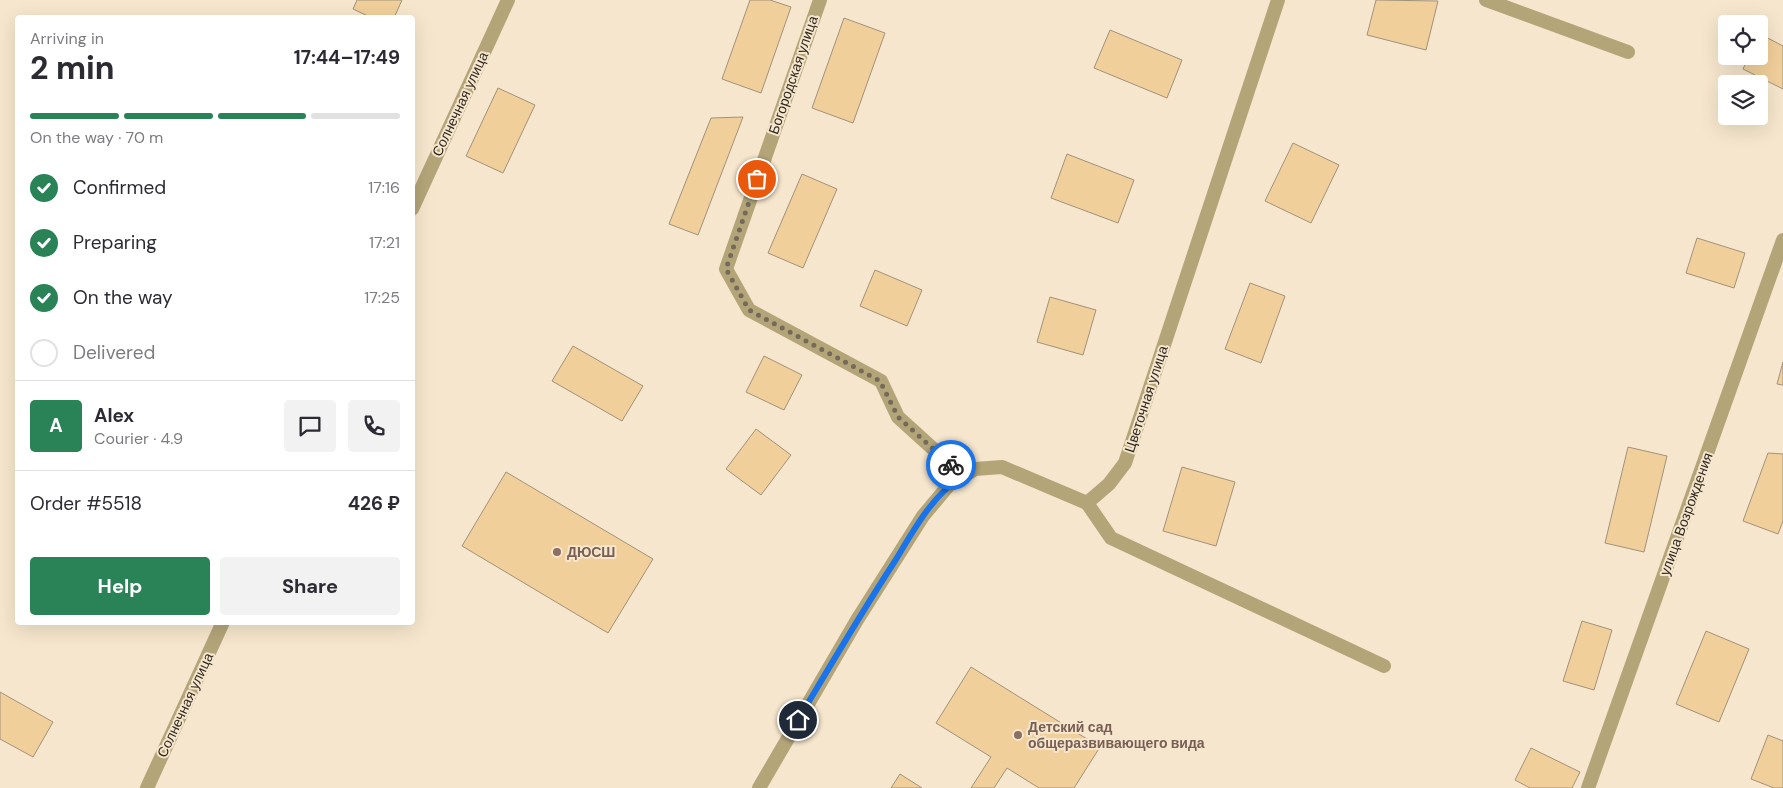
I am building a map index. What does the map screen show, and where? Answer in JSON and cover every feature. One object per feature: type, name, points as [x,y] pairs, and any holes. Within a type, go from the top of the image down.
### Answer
[{"type":"street","name":"Солнечная улица","points":[[415,202],[508,0]]},
{"type":"street","name":"Богородская улица","points":[[820,0],[726,269],[749,310],[880,381],[898,417],[963,476]]},
{"type":"street","name":"Цветочная улица","points":[[1087,503],[1108,484],[1125,463],[1278,0]]},
{"type":"street","points":[[1486,0],[1628,52]]},
{"type":"street","name":"улица Возрождения","points":[[1588,788],[1783,240]]},
{"type":"street","points":[[759,788],[852,628],[923,516],[949,485],[975,469],[1002,467],[1087,503],[1111,538],[1384,666]]},
{"type":"street","name":"Солнечная улица","points":[[147,788],[222,625]]},
{"type":"building","points":[[357,0],[402,0],[395,15],[366,15],[353,9]]},
{"type":"building","points":[[750,0],[770,0],[791,7],[761,93],[722,79]]},
{"type":"building","points":[[1376,0],[1438,1],[1426,50],[1367,35]]},
{"type":"building","points":[[844,18],[885,33],[853,123],[812,108]]},
{"type":"building","points":[[1110,30],[1182,60],[1167,98],[1094,68]]},
{"type":"building","points":[[1768,38],[1783,46],[1783,89],[1768,82],[1768,75],[1755,75],[1743,69],[1745,65],[1768,65]]},
{"type":"building","points":[[498,88],[535,105],[503,173],[466,156]]},
{"type":"building","points":[[743,117],[698,235],[669,224],[711,118]]},
{"type":"building","points":[[1293,143],[1339,165],[1311,223],[1265,201]]},
{"type":"building","points":[[1067,154],[1134,180],[1118,223],[1051,198]]},
{"type":"building","points":[[802,174],[837,189],[803,268],[768,253]]},
{"type":"building","points":[[1697,238],[1745,253],[1734,288],[1686,273]]},
{"type":"building","points":[[875,270],[922,290],[907,326],[860,306]]},
{"type":"building","points":[[1250,283],[1285,296],[1261,363],[1225,349]]},
{"type":"building","points":[[1050,297],[1096,310],[1083,355],[1037,342]]},
{"type":"building","points":[[573,346],[643,386],[622,421],[552,381]]},
{"type":"building","points":[[764,356],[802,375],[784,410],[746,392]]},
{"type":"building","points":[[1783,362],[1783,385],[1777,384]]},
{"type":"building","points":[[756,429],[791,455],[761,495],[726,469]]},
{"type":"building","points":[[1628,447],[1667,456],[1644,552],[1605,543]]},
{"type":"building","points":[[1768,453],[1783,454],[1783,521],[1778,534],[1743,521]]},
{"type":"building","points":[[1182,467],[1235,482],[1216,546],[1163,531]]},
{"type":"building","name":"ДЮСШ","points":[[506,472],[653,559],[608,633],[462,546]]},
{"type":"building","points":[[1582,621],[1612,630],[1594,690],[1563,681]]},
{"type":"building","points":[[1706,631],[1749,649],[1719,722],[1676,704]]},
{"type":"building","name":"Детский сад общеразвивающего вида","points":[[971,667],[1100,747],[1074,788],[1039,788],[1007,768],[994,788],[971,788],[991,757],[936,723]]},
{"type":"building","points":[[0,692],[53,722],[33,757],[0,739]]},
{"type":"building","points":[[1768,735],[1783,741],[1783,788],[1774,788],[1751,779]]},
{"type":"building","points":[[1531,748],[1580,772],[1572,788],[1530,788],[1515,780]]},
{"type":"building","points":[[900,774],[922,788],[891,788]]},
{"type":"way so far","points":[[757,179],[726,269],[749,310],[880,381],[898,417],[951,465]]},
{"type":"place","name":"ДЮСШ","points":[[557,552]]},
{"type":"place","name":"Детский сад общеразвивающего вида","points":[[1018,735]]},
{"type":"route","points":[[798,720],[857,620],[923,516],[949,485],[963,476],[951,465]]}]
